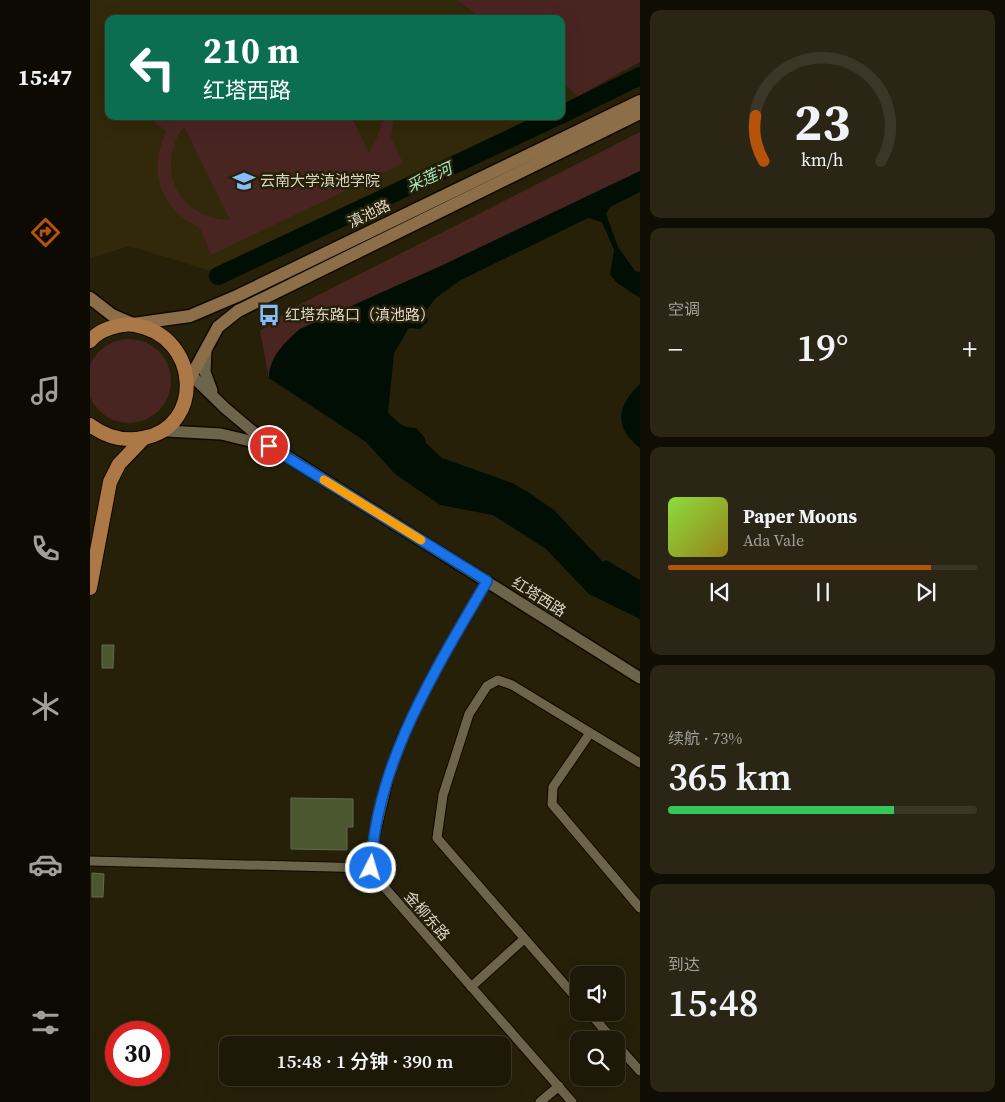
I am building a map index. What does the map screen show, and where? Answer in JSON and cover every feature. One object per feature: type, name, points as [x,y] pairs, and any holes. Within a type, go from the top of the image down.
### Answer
[{"type":"main road","name":"滇池路","points":[[133,324],[190,316],[237,296],[640,101]]},
{"type":"main road","name":"滇池路","points":[[188,376],[218,327],[238,311],[640,113]]},
{"type":"main road","points":[[90,298],[112,315],[133,324],[155,330],[169,340],[184,361],[188,376],[182,406],[166,430],[145,438],[127,441],[102,434],[90,425]]},
{"type":"main road","points":[[90,341],[110,328],[133,324]]},
{"type":"main road","points":[[90,588],[110,482],[119,464],[145,438]]},
{"type":"street","points":[[206,349],[204,372],[214,395]]},
{"type":"street","points":[[188,376],[214,395],[269,446]]},
{"type":"street","points":[[166,430],[221,434],[269,446]]},
{"type":"street","name":"红塔西路","points":[[269,446],[640,678]]},
{"type":"street","points":[[90,861],[371,868],[374,839],[391,769],[402,737],[432,675],[487,581]]},
{"type":"street","points":[[570,991],[437,838],[443,795],[469,714],[487,686],[498,680],[512,685],[640,763]]},
{"type":"street","points":[[590,733],[553,787],[552,804],[640,908]]},
{"type":"street","name":"金柳东路","points":[[371,868],[379,881],[572,1102]]},
{"type":"street","points":[[471,987],[524,938]]},
{"type":"street","points":[[597,1021],[605,1031]]},
{"type":"street","points":[[625,1054],[640,1071]]},
{"type":"street","points":[[540,1102],[558,1086]]},
{"type":"shaded area","name":"云南大学滇池学院","points":[[90,0],[457,0],[476,15],[105,15],[105,120],[527,120],[211,271],[129,246],[90,258]]},
{"type":"shaded area","points":[[457,0],[640,0],[640,62],[578,96],[565,85],[565,15],[476,15]]},
{"type":"shaded area","points":[[565,85],[578,96],[565,102]]},
{"type":"shaded area","points":[[151,120],[175,120],[173,123],[176,120],[353,120],[369,153],[379,133],[382,120],[393,120],[391,137],[403,163],[211,255],[200,228],[186,220],[166,199],[158,174],[161,146],[166,131]],"holes":[[[184,127],[230,220],[218,219],[196,210],[187,203],[175,185],[171,162],[173,148]]]},
{"type":"shaded area","points":[[640,132],[640,171],[443,265],[300,329],[269,370],[269,378],[260,331],[293,308]]},
{"type":"shaded area","points":[[640,171],[640,192],[610,207],[606,214],[618,247],[635,271],[640,272],[640,298],[617,283],[610,274],[614,250],[602,222],[588,218],[459,281],[436,298],[425,312],[428,321],[420,329],[409,328],[394,353],[388,412],[400,424],[416,428],[425,438],[426,443],[442,458],[512,483],[528,492],[554,510],[603,562],[606,560],[640,580],[640,619],[589,594],[546,549],[493,515],[440,505],[395,474],[366,442],[269,378],[272,363],[279,350],[300,329],[443,265]]},
{"type":"shaded area","points":[[129,339],[145,342],[159,351],[168,365],[171,381],[168,397],[159,411],[145,420],[129,423],[113,420],[99,411],[90,397],[87,381],[90,365],[99,351],[113,342]]},
{"type":"shaded area","points":[[640,384],[640,448],[625,433],[621,416],[626,400]]},
{"type":"building","points":[[102,645],[114,645],[113,668],[102,668]]},
{"type":"building","points":[[291,798],[353,799],[353,827],[347,827],[347,850],[291,849]]},
{"type":"building","points":[[92,873],[104,874],[103,897],[92,897]]},
{"type":"waterway","name":"采莲河","points":[[565,113],[640,76]]},
{"type":"waterway","name":"采莲河","points":[[218,276],[550,120]]},
{"type":"slow traffic","points":[[324,480],[421,540]]},
{"type":"place","name":"云南大学滇池学院","points":[[244,181]]},
{"type":"place","name":"红塔东路口（滇池路）","points":[[269,315]]},
{"type":"route","points":[[269,446],[487,581],[432,675],[402,737],[391,769],[372,848],[371,868]]}]
